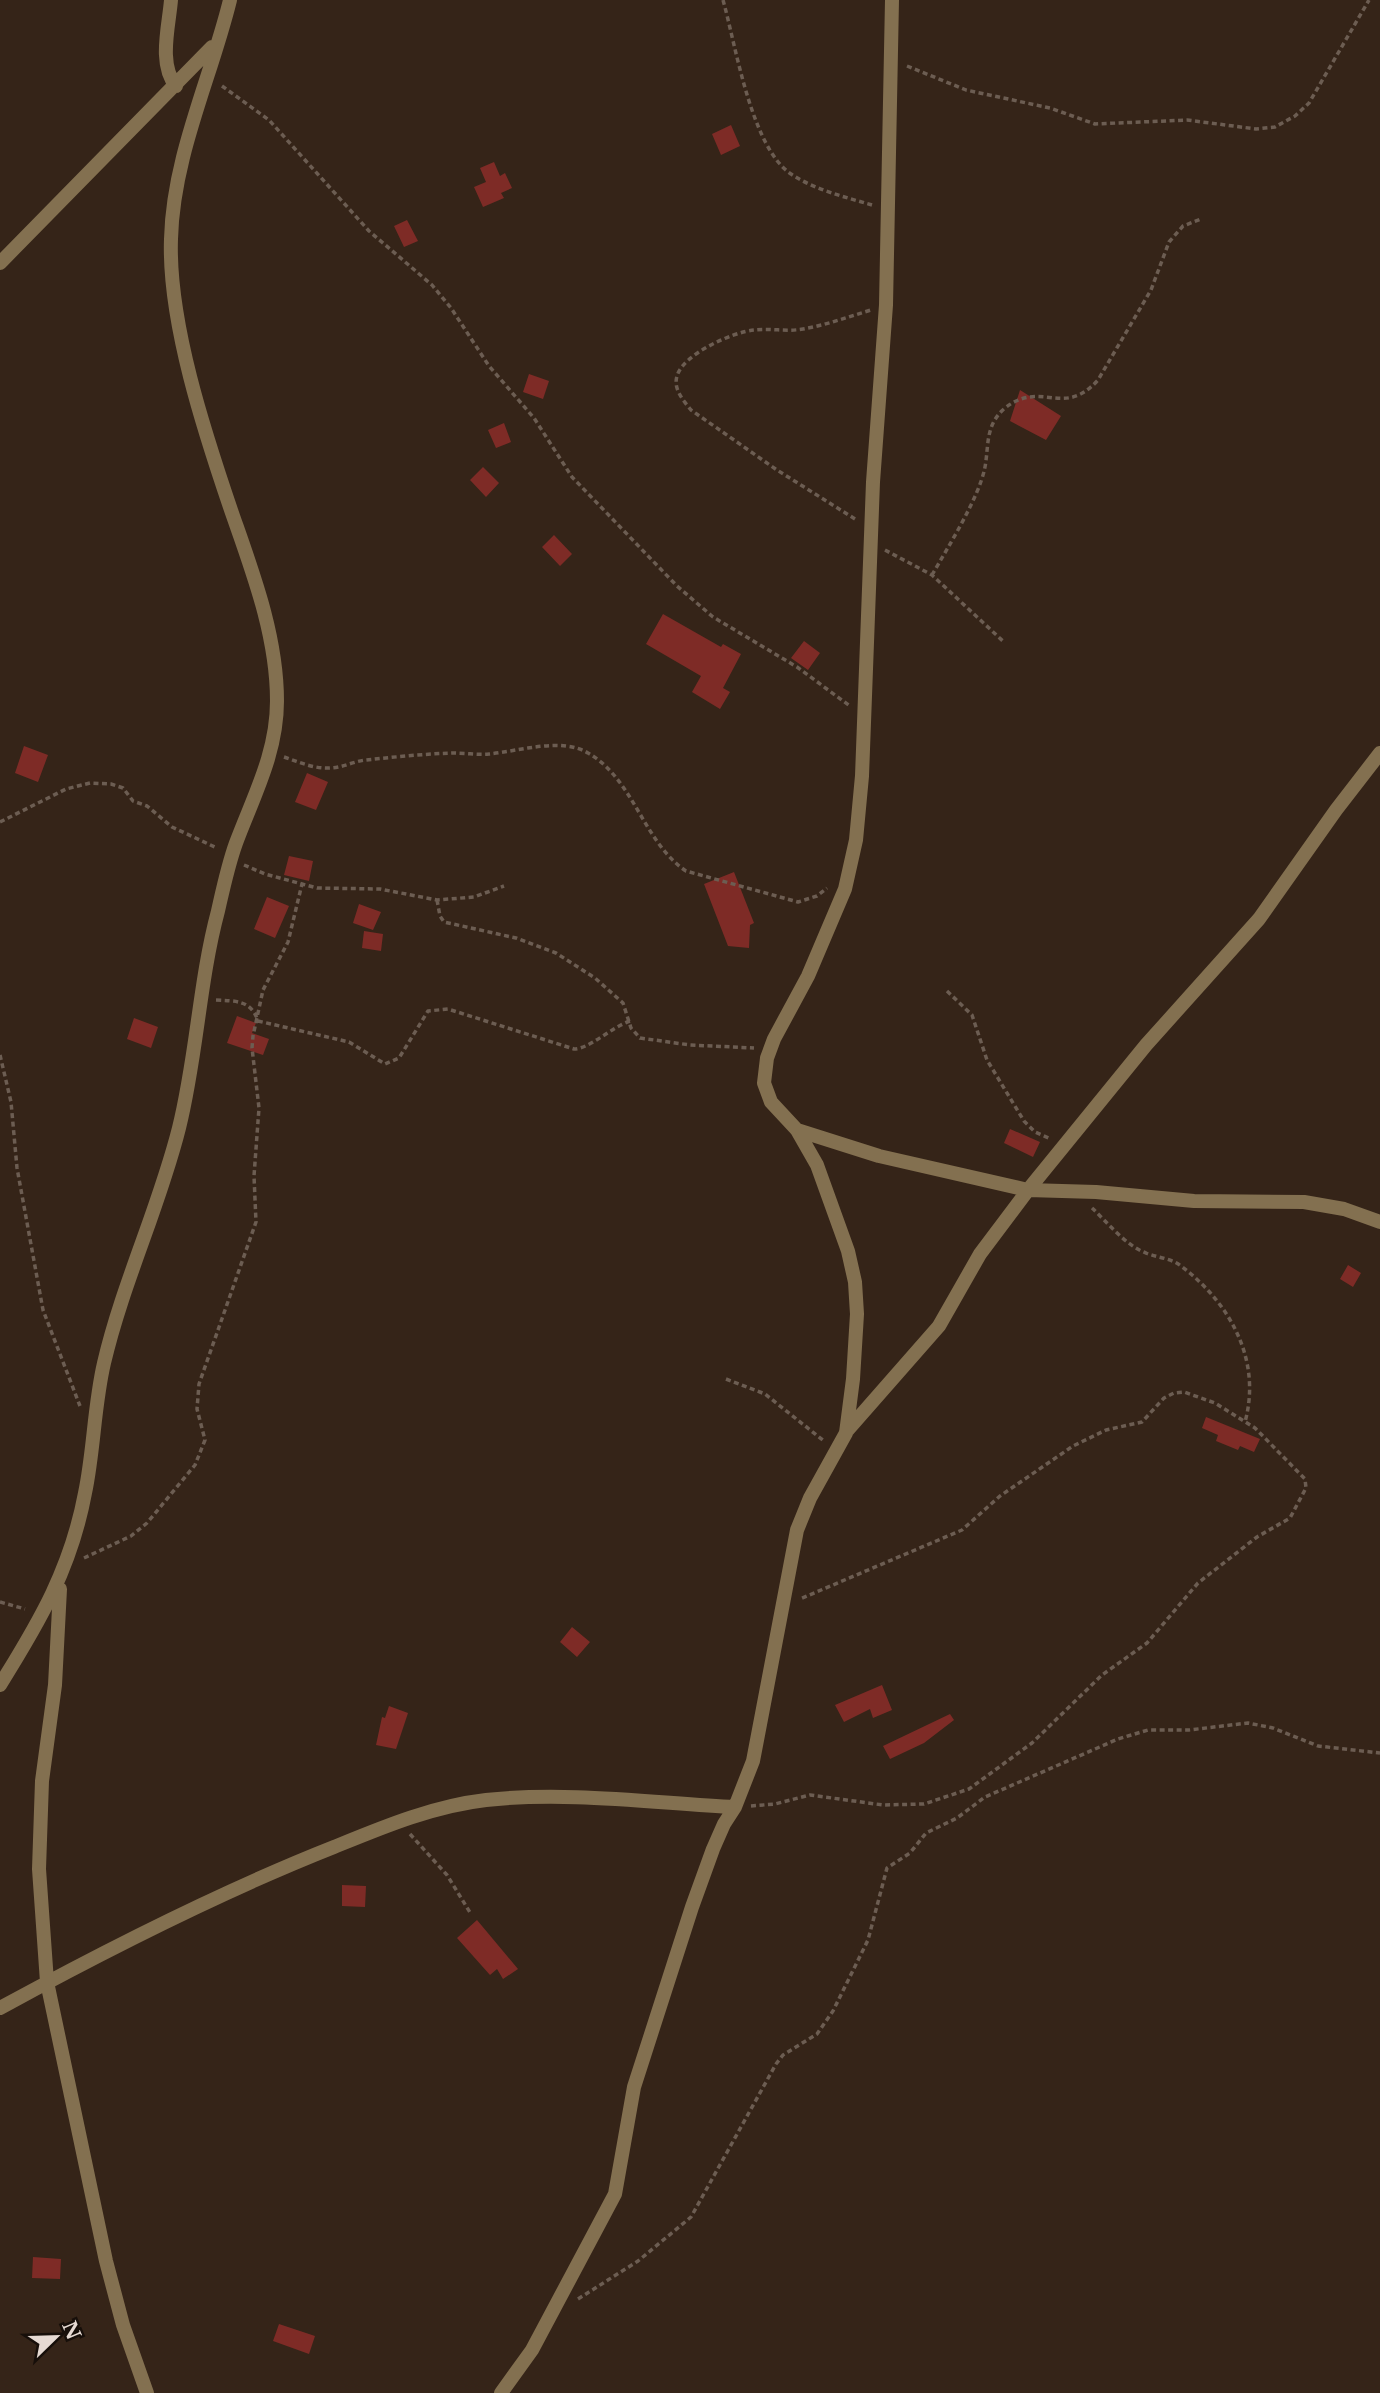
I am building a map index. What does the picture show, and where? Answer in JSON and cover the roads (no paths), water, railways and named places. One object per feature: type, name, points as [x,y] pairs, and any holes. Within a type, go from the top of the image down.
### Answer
[{"type":"street","points":[[171,0],[166,61],[169,78],[176,86]]},
{"type":"street","points":[[0,1685],[44,1614],[66,1566],[85,1495],[99,1387],[113,1327],[178,1131],[200,997],[232,857],[272,752],[277,698],[263,610],[197,394],[173,277],[171,238],[174,207],[205,76],[221,37],[230,0]]},
{"type":"street","points":[[843,1440],[853,1379],[857,1314],[855,1282],[848,1251],[825,1184],[797,1130],[778,1113],[766,1093],[764,1083],[769,1052],[837,910],[852,865],[862,776],[870,529],[886,305],[892,0]]},
{"type":"street","points":[[0,263],[221,37]]},
{"type":"street","points":[[500,2393],[532,2350],[615,2194],[634,2087],[692,1907],[723,1824],[735,1807],[753,1761],[802,1515],[843,1440],[939,1326],[980,1254],[1028,1190],[1162,1026],[1259,919],[1380,753]]},
{"type":"street","points":[[797,1130],[879,1156],[1028,1190],[1204,1202],[1304,1202],[1344,1209],[1380,1222]]},
{"type":"street","points":[[61,1581],[55,1685],[43,1781],[39,1856],[47,1982],[106,2261],[123,2325],[147,2393]]},
{"type":"street","points":[[0,2008],[265,1874],[441,1809],[487,1800],[603,1800],[735,1807]]}]
